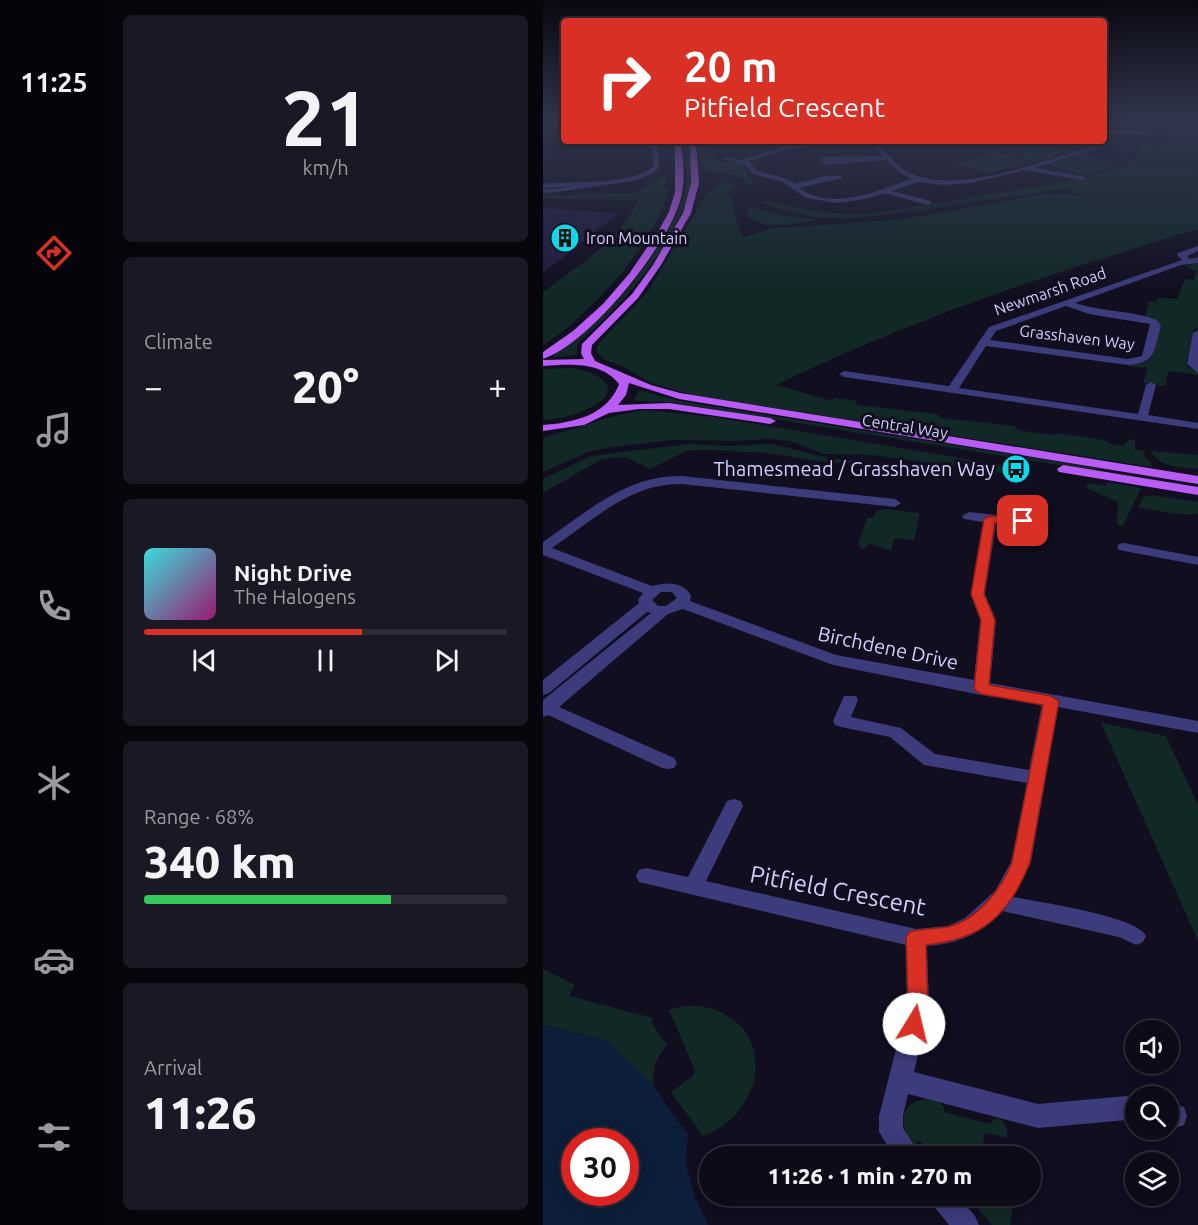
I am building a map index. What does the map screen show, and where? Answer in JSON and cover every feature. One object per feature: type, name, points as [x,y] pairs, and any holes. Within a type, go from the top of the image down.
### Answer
[{"type":"main road","points":[[543,356],[598,315],[625,286],[676,204],[679,179]]},
{"type":"main road","points":[[591,363],[586,353],[587,344],[635,296],[657,265],[687,213],[695,179]]},
{"type":"main road","name":"Central Way","points":[[543,363],[573,361],[591,363],[647,387],[679,396],[1198,480]]},
{"type":"main road","points":[[606,410],[622,395],[624,384],[617,373]]},
{"type":"main road","name":"Central Way","points":[[545,429],[587,419],[606,410],[639,406],[669,406],[1198,491]]},
{"type":"street","points":[[543,192],[624,179]]},
{"type":"street","points":[[782,179],[797,186],[806,196],[837,201],[859,199],[919,179]]},
{"type":"street","points":[[923,179],[963,181],[975,179]]},
{"type":"street","points":[[797,186],[821,181]]},
{"type":"street","points":[[543,186],[571,183],[581,185]]},
{"type":"street","points":[[885,191],[928,203]]},
{"type":"street","name":"Newmarsh Road","points":[[1193,260],[1181,255],[1198,248]]},
{"type":"street","name":"Newmarsh Road","points":[[952,390],[992,329],[1193,260]]},
{"type":"street","name":"Grasshaven Way","points":[[982,342],[1128,362],[1141,361],[1147,357],[1156,326],[1154,322],[1089,311],[1066,303]]},
{"type":"street","points":[[1198,333],[1192,363],[1198,370]]},
{"type":"street","points":[[844,374],[1198,426]]},
{"type":"street","points":[[1142,418],[1152,385]]},
{"type":"street","points":[[543,549],[626,491],[658,481],[682,480],[865,507],[895,503]]},
{"type":"street","points":[[969,516],[1040,523]]},
{"type":"street","points":[[981,689],[988,620],[978,594],[990,519]]},
{"type":"street","points":[[1123,547],[1198,561]]},
{"type":"street","name":"Birchdene Drive","points":[[543,549],[649,598],[653,610],[663,611]]},
{"type":"street","name":"Birchdene Drive","points":[[649,598],[664,587],[676,588],[684,595],[682,603],[833,660],[981,689],[1198,727]]},
{"type":"street","points":[[543,689],[649,598]]},
{"type":"street","points":[[667,763],[544,708],[663,611],[682,603]]},
{"type":"street","points":[[850,700],[841,722],[895,732],[930,760],[1037,778]]},
{"type":"street","name":"Pitfield Crescent","points":[[646,876],[916,938],[950,935],[957,932],[973,924],[999,902],[1012,886],[1021,862],[1051,701]]},
{"type":"street","points":[[693,887],[734,806]]},
{"type":"street","points":[[999,902],[1123,929],[1136,936]]},
{"type":"street","points":[[902,1146],[891,1132],[891,1116],[918,1006],[916,938]]},
{"type":"street","points":[[900,1080],[1038,1116],[1125,1108]]},
{"type":"street","points":[[950,1206],[966,1225]]},
{"type":"green space","points":[[658,179],[666,179],[663,188],[669,188],[651,231],[619,276],[580,316],[543,345],[543,292],[609,240],[639,200],[543,199],[543,195],[636,193]]},
{"type":"green space","points":[[686,179],[690,179],[683,209],[665,243],[646,271],[627,295],[580,341],[577,346],[577,355],[555,357],[553,355],[599,318],[638,275],[665,236],[679,209]]},
{"type":"green space","points":[[743,179],[751,179],[754,184],[749,184]]},
{"type":"green space","points":[[1082,179],[1198,179],[1198,229],[984,298],[879,339],[776,385],[829,400],[836,398],[856,401],[857,405],[1014,426],[1019,430],[1050,435],[1058,433],[1104,440],[1110,444],[1123,446],[1131,439],[1135,440],[1135,449],[1144,451],[1152,467],[692,395],[651,383],[622,366],[605,360],[596,351],[599,343],[648,291],[708,192],[721,183],[729,182],[737,185],[731,186],[732,190],[727,191],[733,201],[743,237],[773,228],[896,220],[1039,195],[1061,194],[1087,197],[1066,189],[920,211],[849,218],[813,217],[762,204],[767,200],[818,211],[870,214]]},
{"type":"green space","points":[[752,206],[775,214],[817,220],[781,225],[762,224],[748,216],[747,207]]},
{"type":"green space","points":[[1198,263],[1198,327],[1194,330],[1186,363],[1188,367],[1198,372],[1198,375],[1172,371],[1168,372],[1165,386],[1143,383],[1148,368],[1128,366],[1150,359],[1155,348],[1161,326],[1158,322],[1145,317],[1149,302],[1156,302],[1158,298],[1177,299],[1185,279],[1194,280],[1196,271],[1185,266]]},
{"type":"green space","points":[[571,368],[596,375],[607,386],[607,393],[594,406],[580,412],[562,418],[543,420],[543,369]]},
{"type":"green space","points":[[642,391],[680,401],[1097,468],[1096,471],[667,402],[634,401],[638,392]]},
{"type":"green space","points":[[644,410],[714,417],[1009,466],[1009,469],[1024,473],[1024,476],[872,455],[824,454],[790,441],[768,439],[673,440],[612,447],[588,452],[543,472],[543,438],[618,415]]},
{"type":"green space","points":[[688,444],[729,446],[772,444],[829,458],[931,468],[934,472],[857,463],[830,463],[767,453],[686,451],[650,469],[625,457],[602,459],[543,493],[543,479],[591,456]]},
{"type":"green space","points":[[1151,451],[1198,455],[1198,469],[1165,464],[1159,461]]},
{"type":"green space","points":[[1108,482],[1141,488],[1123,526],[1117,525],[1118,502],[1086,488],[1088,483],[1106,486]]},
{"type":"green space","points":[[1151,495],[1198,502],[1198,514],[1186,515],[1138,508],[1143,497]]},
{"type":"green space","points":[[884,509],[920,513],[914,540],[894,538],[891,551],[869,544],[862,550],[858,544],[867,518],[873,518],[876,512]]},
{"type":"green space","points":[[1101,723],[1166,736],[1198,805],[1198,941]]},
{"type":"green space","points":[[543,969],[575,985],[569,996],[653,1018],[651,1022],[667,1045],[655,1064],[654,1087],[606,1040],[543,1025]]},
{"type":"green space","points":[[683,1006],[709,1008],[729,1017],[744,1030],[753,1048],[756,1067],[752,1087],[741,1107],[722,1127],[703,1136],[671,1092],[693,1076],[695,1070],[669,1010]]},
{"type":"green space","points":[[931,1099],[944,1107],[944,1112],[990,1124],[996,1118],[1002,1120],[1007,1128],[1007,1138],[985,1133],[983,1146],[925,1146],[920,1141],[915,1144],[909,1143],[904,1126],[905,1112],[913,1103]]},
{"type":"green space","points":[[976,1206],[1013,1206],[1010,1225],[992,1225]]},
{"type":"water","points":[[543,1025],[606,1040],[654,1087],[688,1135],[686,1162],[695,1197],[708,1225],[543,1225]]},
{"type":"building","name":"Iron Mountain","points":[[543,208],[619,213],[543,273]]},
{"type":"place","name":"Iron Mountain","points":[[565,238]]},
{"type":"place","name":"Thamesmead / Grasshaven Way","points":[[1016,469]]},
{"type":"route","points":[[914,1024],[918,1006],[916,938],[950,935],[988,914],[1012,886],[1021,862],[1051,701],[981,689],[988,620],[978,594],[983,548],[990,519],[1023,521]]}]
